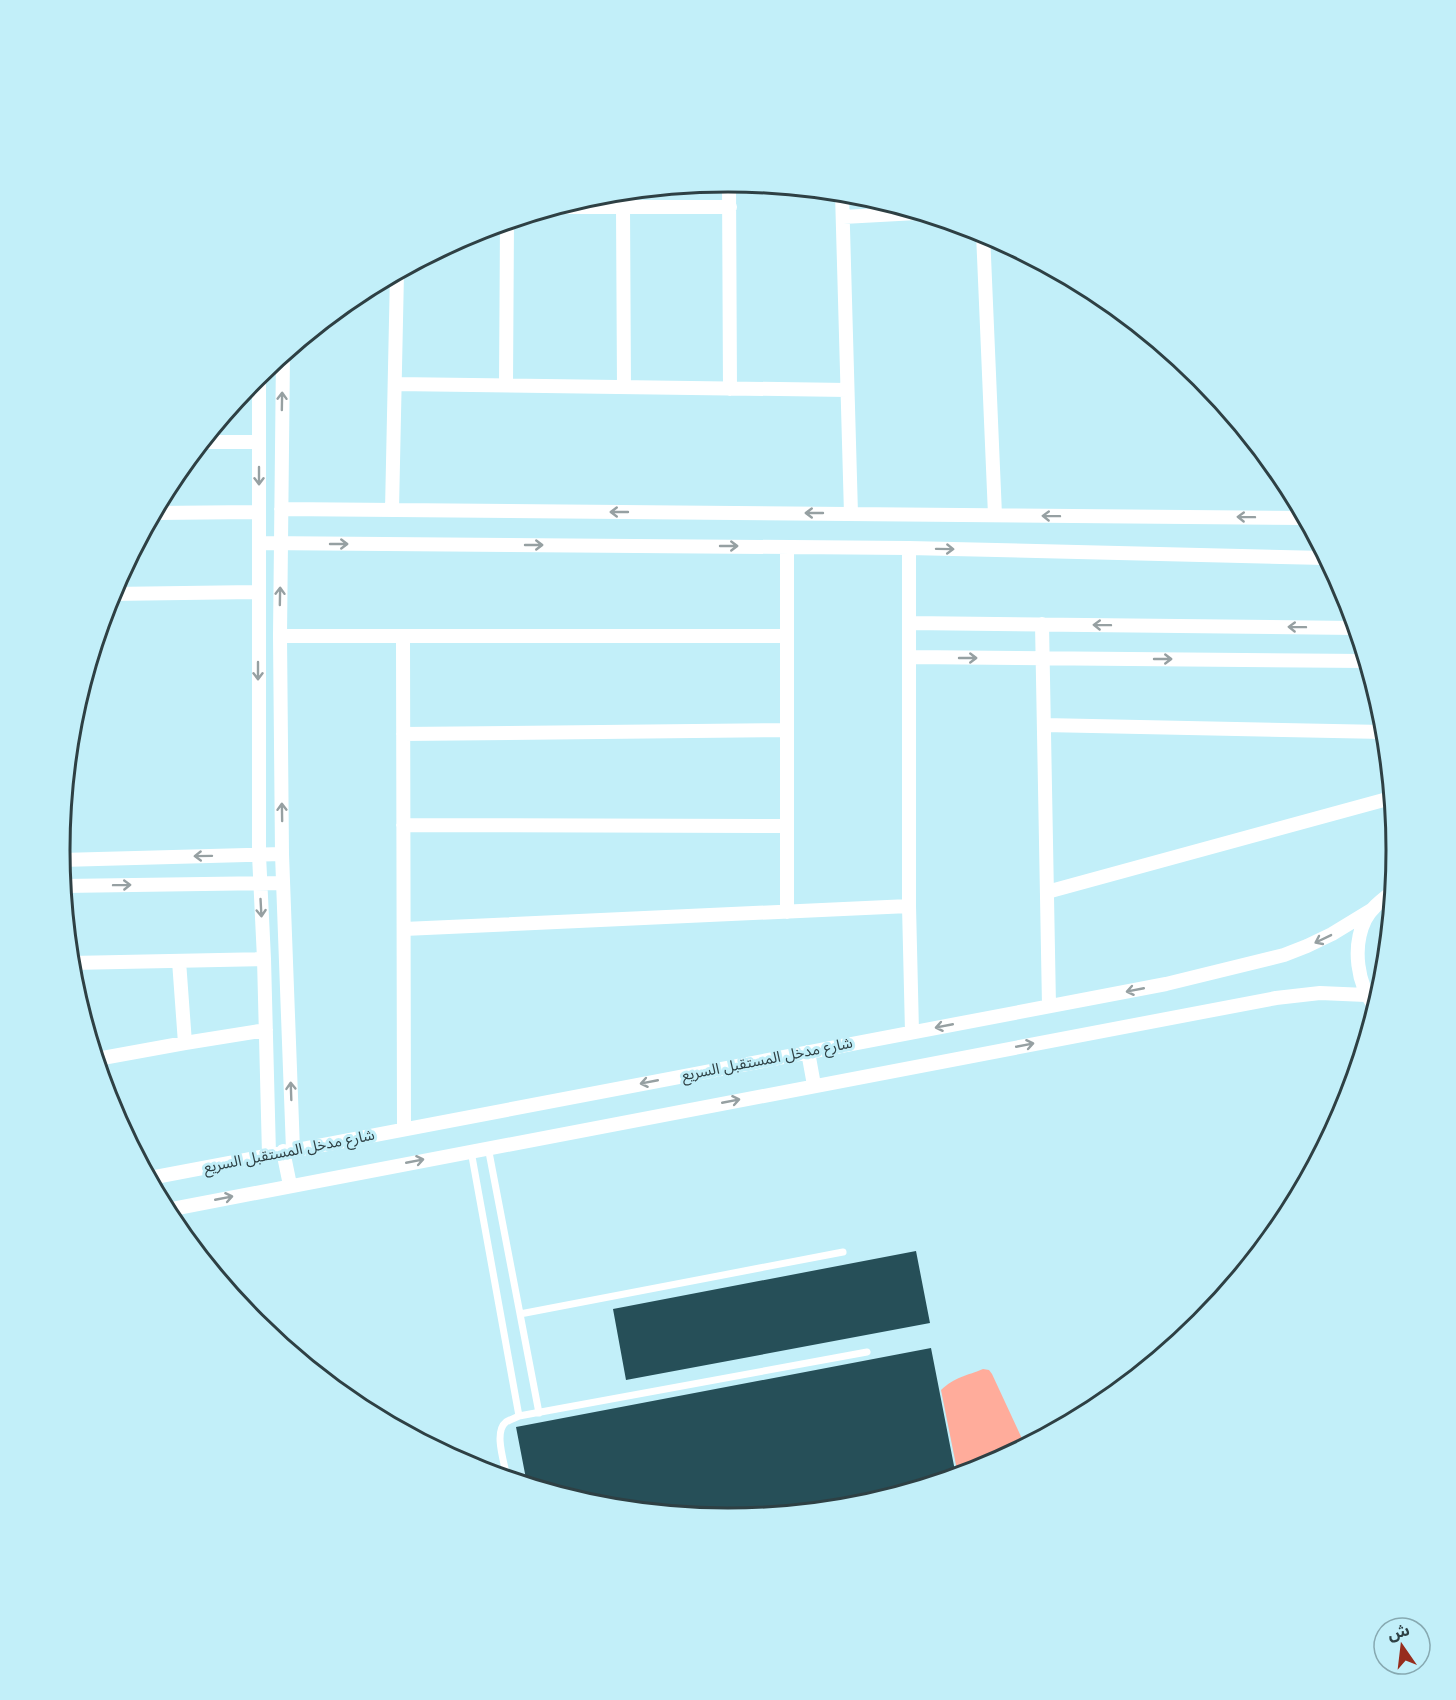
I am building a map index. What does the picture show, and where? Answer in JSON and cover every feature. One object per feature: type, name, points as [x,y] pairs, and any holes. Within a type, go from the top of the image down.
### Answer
[{"type":"street","points":[[729,192],[730,388]]},
{"type":"street","points":[[842,203],[851,514]]},
{"type":"street","points":[[592,207],[730,207]]},
{"type":"street","points":[[623,207],[624,387]]},
{"type":"street","points":[[843,217],[895,214]]},
{"type":"street","points":[[506,385],[507,231]]},
{"type":"street","points":[[983,245],[995,515]]},
{"type":"street","points":[[392,510],[397,282]]},
{"type":"street","points":[[283,366],[280,636],[282,854],[290,1185]]},
{"type":"street","points":[[395,384],[847,390]]},
{"type":"street","points":[[258,390],[259,855],[269,1154]]},
{"type":"street","points":[[213,442],[259,442]]},
{"type":"street","points":[[281,509],[1295,518]]},
{"type":"street","points":[[164,513],[259,512]]},
{"type":"street","points":[[259,543],[909,548],[1317,558]]},
{"type":"street","points":[[787,547],[787,912]]},
{"type":"street","points":[[909,548],[909,906],[912,1032]]},
{"type":"street","points":[[123,594],[258,592]]},
{"type":"street","points":[[909,623],[1347,628]]},
{"type":"street","points":[[1042,624],[1049,1006]]},
{"type":"street","points":[[280,636],[787,636]]},
{"type":"street","points":[[403,637],[404,1128]]},
{"type":"street","points":[[909,657],[1357,660]]},
{"type":"street","points":[[1044,725],[1375,732]]},
{"type":"street","points":[[403,734],[787,730]]},
{"type":"street","points":[[1047,892],[1383,800]]},
{"type":"street","points":[[403,825],[787,826]]},
{"type":"street","points":[[70,859],[282,854]]},
{"type":"street","points":[[79,859],[79,885]]},
{"type":"street","points":[[72,885],[284,883]]},
{"type":"street","name":"شارع مدخل المستقبل السريع","points":[[158,1176],[1166,984],[1284,955],[1332,934],[1373,909],[1383,900]]},
{"type":"street","points":[[404,928],[909,906]]},
{"type":"street","points":[[1368,998],[1359,970],[1358,951],[1366,920],[1373,909]]},
{"type":"street","points":[[80,963],[264,959]]},
{"type":"street","points":[[179,961],[185,1042]]},
{"type":"street","points":[[177,1208],[1276,998],[1320,993],[1366,995]]},
{"type":"street","points":[[104,1058],[266,1030]]},
{"type":"street","points":[[808,1052],[814,1085]]},
{"type":"lane","points":[[488,1147],[539,1413]]},
{"type":"lane","points":[[471,1150],[519,1416]]},
{"type":"lane","points":[[520,1314],[843,1252]]},
{"type":"lane","points":[[505,1468],[499,1437],[501,1428],[505,1423],[519,1416],[867,1352]]},
{"type":"shaded area","points":[[983,1369],[989,1370],[1022,1438],[956,1466],[941,1390],[956,1379]]},
{"type":"building","points":[[916,1251],[930,1323],[626,1380],[613,1309]]},
{"type":"building","points":[[931,1348],[954,1467],[898,1485],[814,1502],[728,1508],[685,1506],[600,1495],[525,1475],[516,1427]]}]
